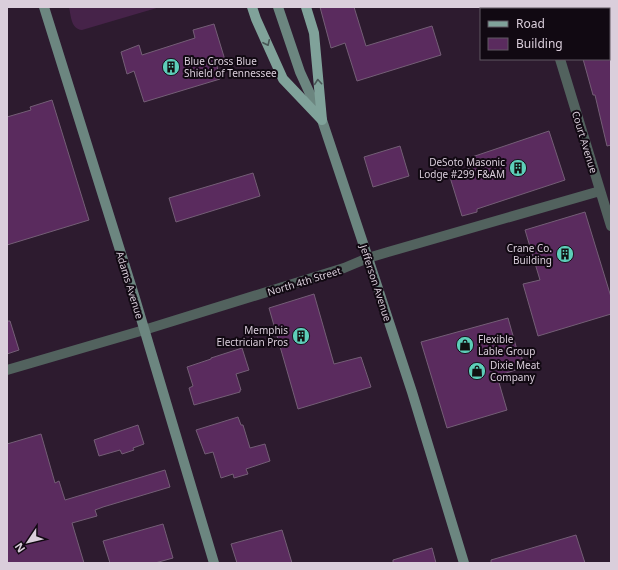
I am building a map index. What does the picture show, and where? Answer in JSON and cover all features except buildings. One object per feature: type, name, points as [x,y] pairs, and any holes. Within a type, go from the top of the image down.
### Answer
[{"type":"main road","name":"Adams Avenue","points":[[44,7],[214,563]]},
{"type":"main road","points":[[252,7],[283,79],[322,120]]},
{"type":"main road","name":"Jefferson Avenue","points":[[278,7],[300,72],[322,120],[416,406],[464,563]]},
{"type":"main road","points":[[306,7],[314,33],[322,120]]},
{"type":"street","name":"Court Avenue","points":[[560,60],[610,221]]},
{"type":"street","name":"North 4th Street","points":[[7,370],[144,330],[344,268],[368,258],[600,191]]},
{"type":"shaded area","points":[[69,7],[160,7],[82,30],[78,29],[74,25]]},
{"type":"place","name":"Blue Cross Blue Shield of Tennessee","points":[[171,67]]},
{"type":"place","name":"DeSoto Masonic Lodge #299 F&AM","points":[[518,168]]},
{"type":"place","name":"Crane Co. Building","points":[[565,254]]},
{"type":"place","name":"Memphis Electrician Pros","points":[[301,336]]},
{"type":"place","name":"Flexible Lable Group","points":[[465,345]]},
{"type":"place","name":"Dixie Meat Company","points":[[477,371]]}]
